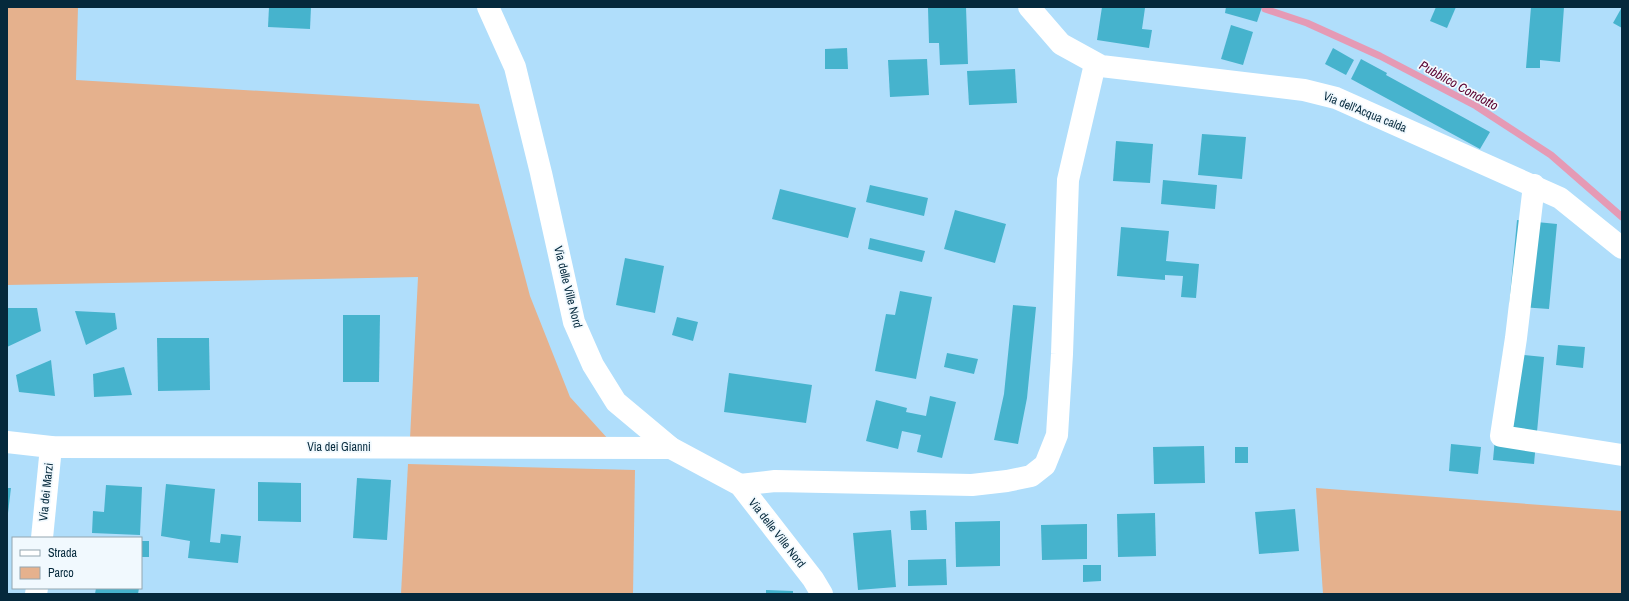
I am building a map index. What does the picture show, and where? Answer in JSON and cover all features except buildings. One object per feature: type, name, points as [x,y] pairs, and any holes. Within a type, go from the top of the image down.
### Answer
[{"type":"street","name":"Via delle Ville Nord","points":[[488,7],[515,67],[541,173],[574,322],[593,365],[616,402],[671,448],[740,486],[813,579],[822,594]]},
{"type":"street","name":"Via dell'Acqua calda","points":[[1029,7],[1061,44],[1095,64],[1304,90],[1336,98],[1534,185],[1560,198],[1622,248]]},
{"type":"street","points":[[740,486],[774,481],[972,485],[1007,481],[1031,476],[1045,465],[1057,435],[1062,354],[1068,180],[1095,64]]},
{"type":"street","points":[[1534,185],[1516,338],[1501,436],[1622,455]]},
{"type":"street","name":"Via dei Gianni","points":[[7,442],[51,447],[671,448]]},
{"type":"street","name":"Via dei Marzi","points":[[42,537],[51,447]]},
{"type":"green space","points":[[7,7],[78,7],[76,80],[479,104],[530,296],[570,397],[609,440],[410,439],[418,277],[7,285]]},
{"type":"green space","points":[[408,464],[635,470],[633,594],[401,594]]},
{"type":"green space","points":[[1316,488],[1622,511],[1622,594],[1323,594]]},
{"type":"waterway","name":"Pubblico Condotto","points":[[1265,9],[1307,23],[1380,56],[1476,106],[1551,155],[1622,217]]}]
